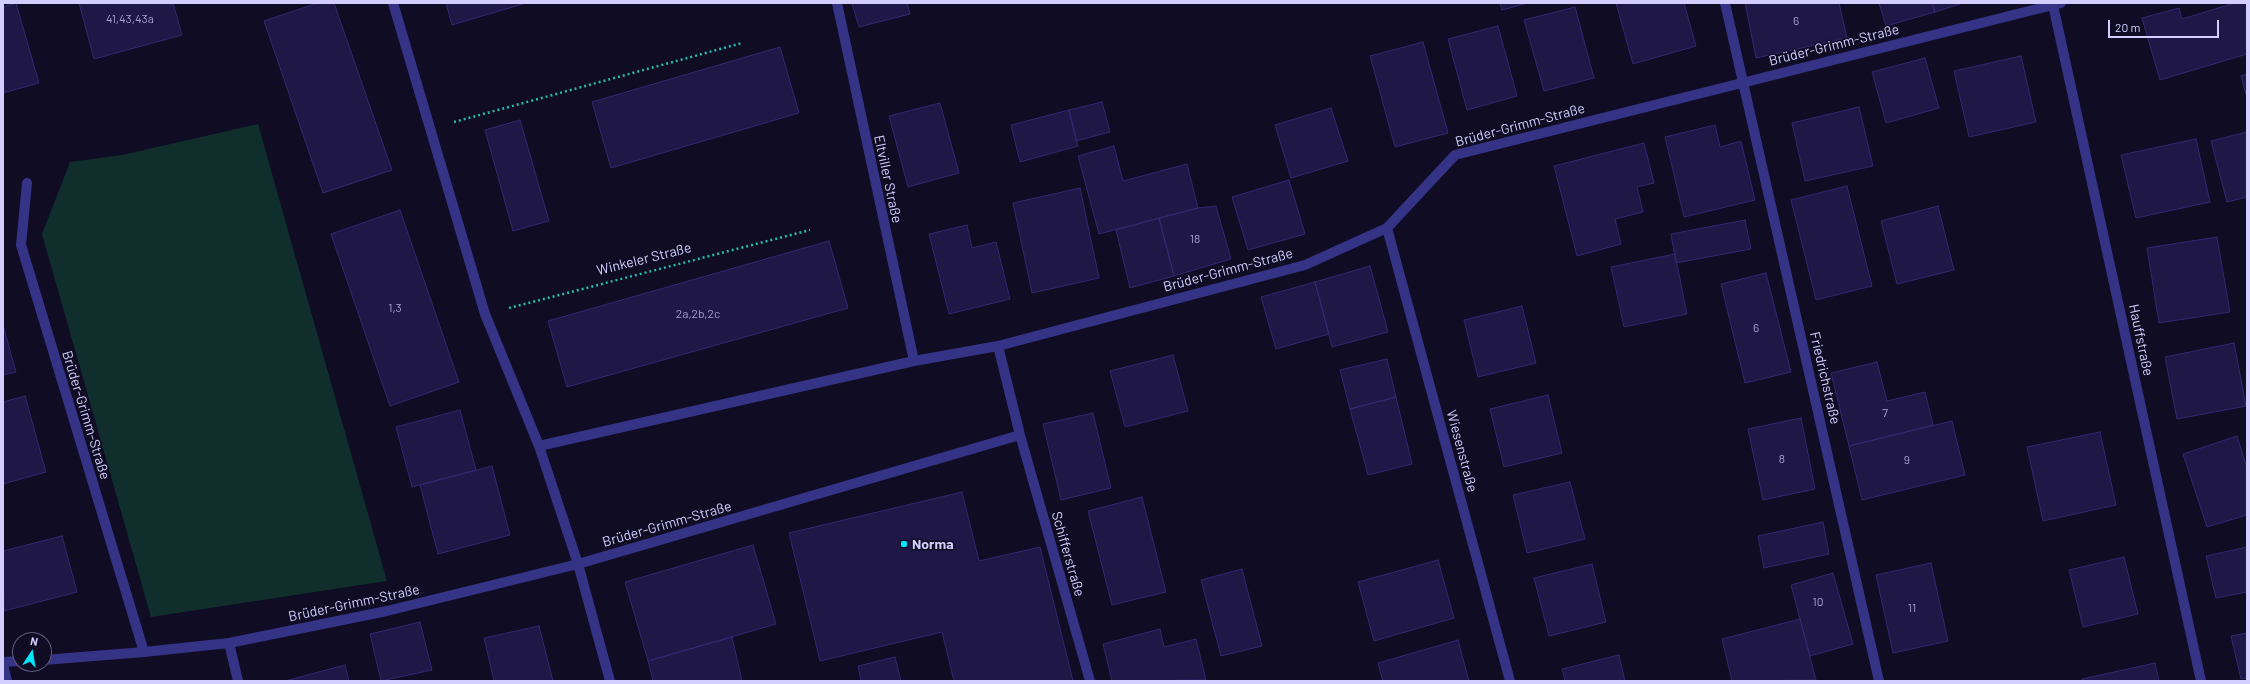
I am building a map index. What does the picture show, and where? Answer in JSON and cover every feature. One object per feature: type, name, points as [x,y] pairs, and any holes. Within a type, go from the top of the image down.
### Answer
[{"type":"street","points":[[393,3],[485,314],[539,446],[578,564],[610,681]]},
{"type":"street","name":"Eltviller Straße","points":[[837,3],[914,361]]},
{"type":"street","points":[[1725,3],[1743,82]]},
{"type":"street","name":"Brüder-Grimm-Straße","points":[[539,446],[914,361],[998,346],[1305,265],[1387,228],[1455,155],[2057,4]]},
{"type":"street","name":"Hauffstraße","points":[[2057,4],[2201,681]]},
{"type":"street","name":"Friedrichstraße","points":[[1743,82],[1879,681]]},
{"type":"street","name":"Brüder-Grimm-Straße","points":[[27,183],[21,245],[144,652]]},
{"type":"street","name":"Wiesenstraße","points":[[1387,228],[1510,681]]},
{"type":"street","points":[[998,346],[1020,435]]},
{"type":"street","name":"Brüder-Grimm-Straße","points":[[52,659],[229,643],[387,612],[578,564],[1020,435]]},
{"type":"street","name":"Schifferstraße","points":[[1020,435],[1090,681]]},
{"type":"street","points":[[229,643],[238,681]]},
{"type":"street","points":[[3,664],[7,681]]},
{"type":"path","points":[[430,128],[742,43]]},
{"type":"path","name":"Winkeler Straße","points":[[485,314],[810,230]]},
{"type":"green space","points":[[258,124],[387,581],[151,617],[42,234],[70,162],[122,155]]},
{"type":"building","points":[[16,3],[39,83],[3,93],[3,7]]},
{"type":"building","points":[[79,3],[173,3],[182,35],[94,59]]},
{"type":"building","points":[[318,3],[334,3],[392,170],[323,193],[264,21]]},
{"type":"building","points":[[446,3],[526,3],[452,25]]},
{"type":"building","points":[[852,3],[907,3],[910,14],[859,27]]},
{"type":"building","points":[[1500,3],[1528,3],[1502,10]]},
{"type":"building","points":[[1616,3],[1684,3],[1696,46],[1633,64]]},
{"type":"building","points":[[1745,3],[1839,3],[1847,38],[1756,58]]},
{"type":"building","points":[[1879,3],[1932,3],[1935,12],[1886,26]]},
{"type":"building","points":[[1932,3],[1963,3],[1935,12]]},
{"type":"building","points":[[2235,3],[2247,3],[2247,54],[2160,80],[2142,18],[2179,8],[2182,19]]},
{"type":"building","points":[[1575,7],[1594,78],[1544,91],[1524,20]]},
{"type":"building","points":[[1498,26],[1517,96],[1467,110],[1448,39]]},
{"type":"building","points":[[1423,42],[1448,133],[1395,147],[1370,56]]},
{"type":"building","points":[[780,47],[799,113],[611,168],[592,102]]},
{"type":"building","points":[[2021,56],[2036,122],[1969,137],[1954,71]]},
{"type":"building","points":[[1925,58],[1939,108],[1886,123],[1872,72]]},
{"type":"building","points":[[2247,74],[2247,98],[2241,76]]},
{"type":"building","points":[[1102,102],[1110,132],[1076,141],[1069,110]]},
{"type":"building","points":[[940,103],[959,173],[908,187],[889,116]]},
{"type":"building","points":[[1859,107],[1873,166],[1805,181],[1792,123]]},
{"type":"building","points":[[1331,108],[1348,161],[1291,178],[1275,125]]},
{"type":"building","points":[[1069,110],[1078,146],[1020,162],[1011,125]]},
{"type":"building","points":[[520,120],[549,221],[513,231],[485,130]]},
{"type":"building","points":[[1715,125],[1720,147],[1741,141],[1755,200],[1684,217],[1665,137]]},
{"type":"building","points":[[2247,132],[2247,197],[2227,202],[2211,141]]},
{"type":"building","points":[[2196,139],[2210,202],[2136,218],[2121,155]]},
{"type":"building","points":[[1644,143],[1654,183],[1637,187],[1643,212],[1615,219],[1621,244],[1577,256],[1554,166]]},
{"type":"building","points":[[1114,146],[1123,181],[1187,164],[1198,208],[1099,234],[1078,156]]},
{"type":"building","points":[[1289,180],[1305,234],[1248,250],[1232,197]]},
{"type":"building","points":[[1847,186],[1872,286],[1816,300],[1791,200]]},
{"type":"building","points":[[1080,188],[1099,278],[1032,293],[1013,203]]},
{"type":"building","points":[[1216,206],[1231,259],[1174,276],[1159,218],[1198,208]]},
{"type":"building","points":[[1938,206],[1954,270],[1897,284],[1881,221]]},
{"type":"building","points":[[400,210],[459,382],[390,406],[331,234]]},
{"type":"building","points":[[1159,218],[1174,276],[1130,288],[1116,230]]},
{"type":"building","points":[[1745,220],[1751,249],[1676,263],[1671,234]]},
{"type":"building","points":[[967,225],[972,248],[996,242],[1010,299],[949,314],[929,234]]},
{"type":"building","points":[[2217,237],[2230,312],[2159,323],[2147,248]]},
{"type":"building","points":[[829,241],[848,308],[567,387],[548,321]]},
{"type":"building","points":[[1675,254],[1687,314],[1624,327],[1611,267]]},
{"type":"building","points":[[1370,266],[1388,332],[1332,347],[1315,282]]},
{"type":"building","points":[[1766,273],[1791,372],[1745,383],[1721,284]]},
{"type":"building","points":[[1315,282],[1329,334],[1276,349],[1261,297]]},
{"type":"building","points":[[1522,306],[1536,363],[1478,377],[1464,320]]},
{"type":"building","points":[[3,325],[16,372],[3,375]]},
{"type":"building","points":[[2234,343],[2246,406],[2177,419],[2165,357]]},
{"type":"building","points":[[1173,355],[1188,411],[1125,427],[1110,371]]},
{"type":"building","points":[[1387,359],[1396,397],[1350,409],[1340,370]]},
{"type":"building","points":[[1877,362],[1887,401],[1925,392],[1933,425],[1849,446],[1831,373]]},
{"type":"building","points":[[1548,395],[1562,453],[1504,467],[1490,409]]},
{"type":"building","points":[[25,396],[46,472],[3,484],[3,402]]},
{"type":"building","points":[[1396,397],[1412,464],[1368,475],[1350,409]]},
{"type":"building","points":[[460,410],[476,470],[412,487],[396,427]]},
{"type":"building","points":[[1093,413],[1111,488],[1061,500],[1043,424]]},
{"type":"building","points":[[1801,418],[1815,489],[1763,500],[1748,429]]},
{"type":"building","points":[[1952,421],[1965,475],[1862,500],[1849,446]]},
{"type":"building","points":[[2100,432],[2116,505],[2043,521],[2027,447]]},
{"type":"building","points":[[2237,436],[2247,468],[2247,515],[2207,527],[2183,454]]},
{"type":"building","points":[[492,466],[510,535],[438,554],[420,485]]},
{"type":"building","points":[[1570,482],[1585,539],[1527,553],[1513,495]]},
{"type":"building","points":[[962,492],[979,561],[1040,547],[1073,681],[954,681],[942,632],[820,661],[789,533]]},
{"type":"building","points":[[1142,497],[1166,592],[1112,605],[1088,511]]},
{"type":"building","points":[[1823,522],[1829,554],[1764,568],[1758,536]]},
{"type":"building","points":[[62,536],[77,592],[4,611],[3,551]]},
{"type":"building","points":[[753,545],[776,624],[648,661],[625,582]]},
{"type":"building","points":[[2247,547],[2247,592],[2216,598],[2206,556]]},
{"type":"building","points":[[2124,557],[2138,614],[2083,627],[2069,570]]},
{"type":"building","points":[[1438,560],[1454,618],[1374,641],[1358,582]]},
{"type":"building","points":[[1931,563],[1948,641],[1893,653],[1876,575]]},
{"type":"building","points":[[1592,564],[1606,622],[1549,636],[1534,578]]},
{"type":"building","points":[[1242,569],[1262,646],[1221,656],[1201,580]]},
{"type":"building","points":[[1833,573],[1853,644],[1810,656],[1791,585]]},
{"type":"building","points":[[1800,619],[1816,680],[1732,681],[1722,639]]},
{"type":"building","points":[[420,622],[432,670],[381,681],[370,634]]},
{"type":"building","points":[[539,626],[553,681],[494,681],[484,638]]},
{"type":"building","points":[[1160,629],[1164,647],[1196,639],[1206,680],[1112,681],[1103,644]]},
{"type":"building","points":[[2247,633],[2247,678],[2241,679],[2231,636]]},
{"type":"building","points":[[732,637],[742,681],[653,681],[648,661]]},
{"type":"building","points":[[1458,640],[1469,681],[1383,681],[1378,663]]},
{"type":"building","points":[[1619,655],[1625,681],[1565,681],[1562,669]]},
{"type":"building","points":[[895,657],[901,681],[861,681],[858,666]]},
{"type":"building","points":[[2155,663],[2159,681],[2082,681],[2082,679]]},
{"type":"building","points":[[345,665],[349,681],[285,681]]},
{"type":"place","name":"Norma","points":[[904,544]]}]
